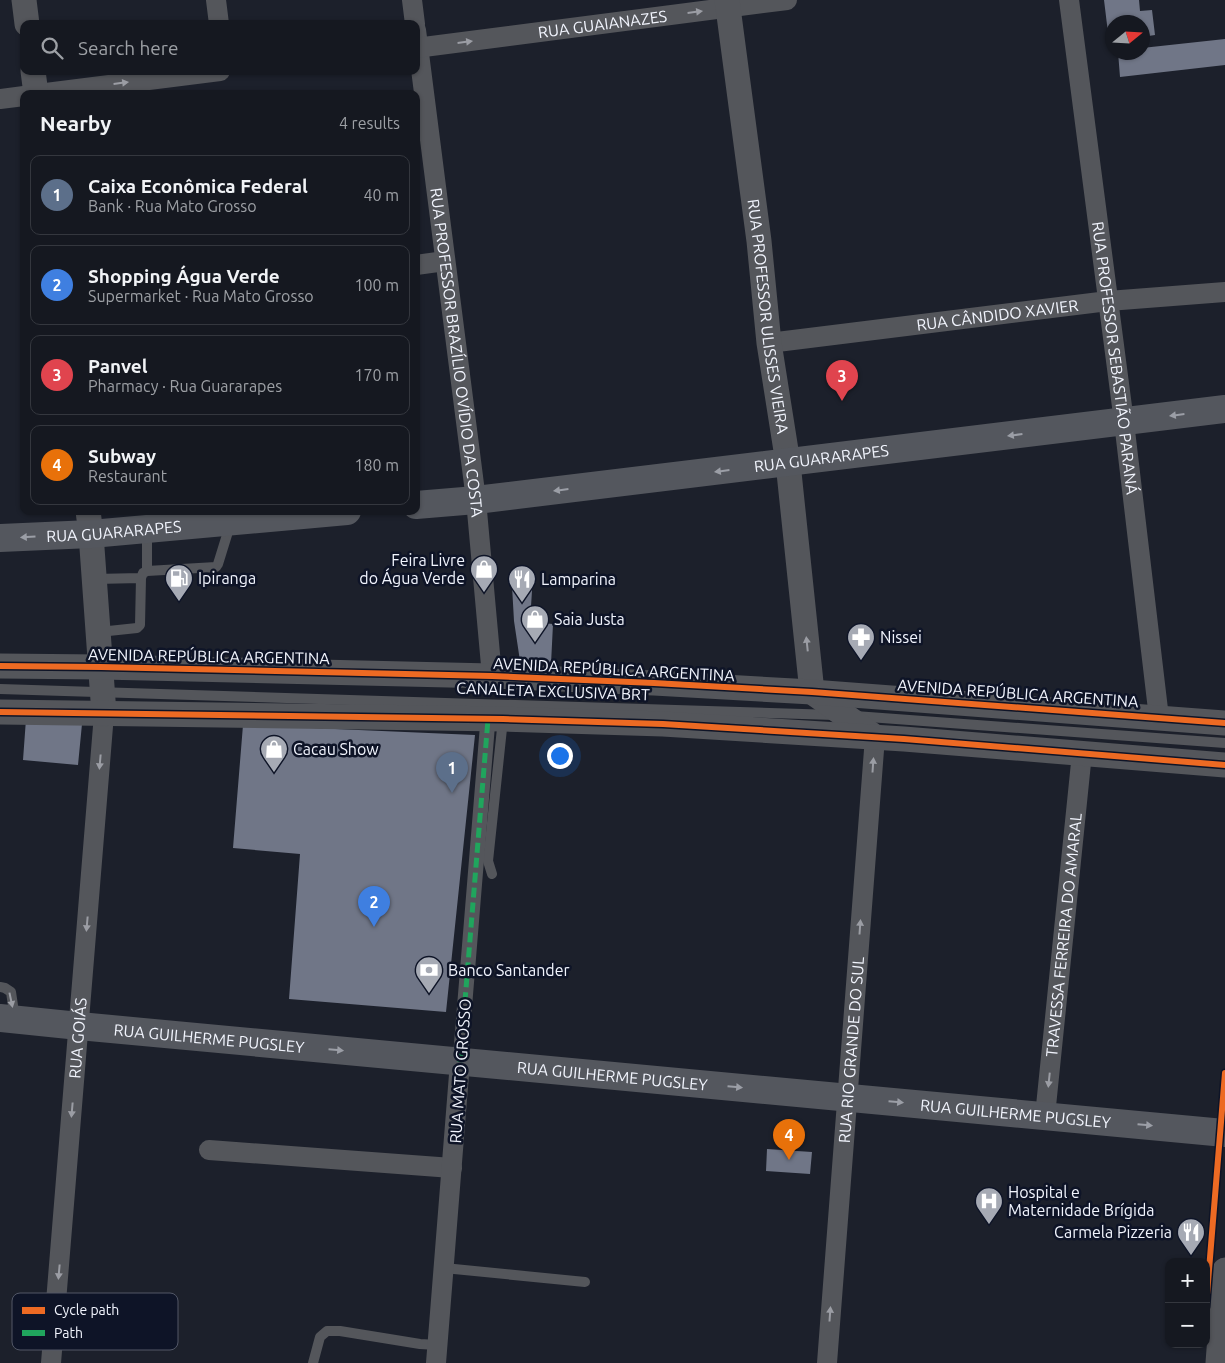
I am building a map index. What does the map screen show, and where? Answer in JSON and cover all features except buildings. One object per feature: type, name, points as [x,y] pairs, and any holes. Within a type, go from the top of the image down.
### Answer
[{"type":"main road","name":"RUA GUARARAPES","points":[[420,505],[476,500],[788,463],[1225,409]]},
{"type":"main road","name":"RUA GUARARAPES","points":[[0,538],[89,523],[146,529],[301,515]]},
{"type":"main road","name":"RUA GUILHERME PUGSLEY","points":[[8,1018],[1225,1133]]},
{"type":"street","points":[[24,0],[26,20]]},
{"type":"street","points":[[216,0],[218,20]]},
{"type":"street","points":[[412,0],[414,20]]},
{"type":"street","name":"RUA GUAIANAZES","points":[[420,42],[728,4],[787,0]]},
{"type":"street","name":"RUA PROFESSOR SEBASTIÃO PARANÁ","points":[[1069,0],[1124,422],[1159,718]]},
{"type":"street","name":"RUA PROFESSOR ULISSES VIEIRA","points":[[728,4],[759,241],[769,343],[788,463],[812,692]]},
{"type":"street","name":"RUA PROFESSOR BRAZÍLIO OVÍDIO DA COSTA","points":[[420,65],[476,500],[492,676]]},
{"type":"street","points":[[34,75],[36,90]]},
{"type":"street","points":[[69,90],[188,75]]},
{"type":"street","points":[[0,99],[20,96]]},
{"type":"street","points":[[420,264],[445,261]]},
{"type":"street","name":"RUA CÂNDIDO XAVIER","points":[[769,343],[1108,301],[1225,292]]},
{"type":"street","points":[[89,523],[103,703]]},
{"type":"street","name":"AVENIDA REPÚBLICA ARGENTINA","points":[[0,666],[492,676],[654,683],[812,692],[1225,723]]},
{"type":"street","points":[[812,692],[875,737]]},
{"type":"street","points":[[0,712],[103,703],[663,724],[875,737],[1225,765]]},
{"type":"street","name":"RUA GOIÁS","points":[[57,1293],[103,703]]},
{"type":"street","name":"RUA MATO GROSSO","points":[[437,1354],[460,1062],[496,719]]},
{"type":"street","name":"RUA RIO GRANDE DO SUL","points":[[826,1363],[875,737]]},
{"type":"street","name":"TRAVESSA FERREIRA DO AMARAL","points":[[1045,1116],[1082,753]]},
{"type":"street","points":[[209,1150],[452,1168]]},
{"type":"street","points":[[1218,1363],[1225,1270]]},
{"type":"street","name":"RUA GOIÁS","points":[[51,1363],[52,1350]]},
{"type":"lane","points":[[94,579],[216,567],[231,521]]},
{"type":"lane","points":[[98,632],[137,628],[140,625],[146,529]]},
{"type":"lane","name":"CANALETA EXCLUSIVA BRT","points":[[0,689],[103,703],[845,715],[1225,743]]},
{"type":"lane","points":[[492,874],[488,861],[496,719]]},
{"type":"lane","points":[[0,987],[6,988],[10,992],[8,1018]]},
{"type":"lane","points":[[444,1268],[585,1282]]},
{"type":"lane","points":[[313,1363],[320,1337],[327,1331],[340,1331],[402,1341],[437,1354]]},
{"type":"marked path","points":[[460,1062],[488,719]]},
{"type":"cycle path","points":[[0,666],[492,676],[654,683],[812,692],[1225,723]]},
{"type":"cycle path","points":[[0,712],[503,719],[663,724],[904,739],[1225,765]]},
{"type":"cycle path","points":[[1206,1303],[1225,1073]]},
{"type":"place","name":"Panvel","points":[[842,401]]},
{"type":"place","name":"Feira Livre do Água Verde","points":[[484,593]]},
{"type":"place","name":"Ipiranga","points":[[179,602]]},
{"type":"place","name":"Lamparina","points":[[522,603]]},
{"type":"place","name":"Saia Justa","points":[[535,643]]},
{"type":"place","name":"Nissei","points":[[861,661]]},
{"type":"place","name":"Cacau Show","points":[[274,773]]},
{"type":"place","name":"Caixa Econômica Federal","points":[[452,793]]},
{"type":"place","name":"Shopping Água Verde","points":[[374,927]]},
{"type":"place","name":"Banco Santander","points":[[429,994]]},
{"type":"place","name":"Subway","points":[[789,1160]]},
{"type":"place","name":"Hospital e Maternidade Brígida","points":[[989,1225]]},
{"type":"place","name":"Carmela Pizzeria","points":[[1191,1256]]}]
